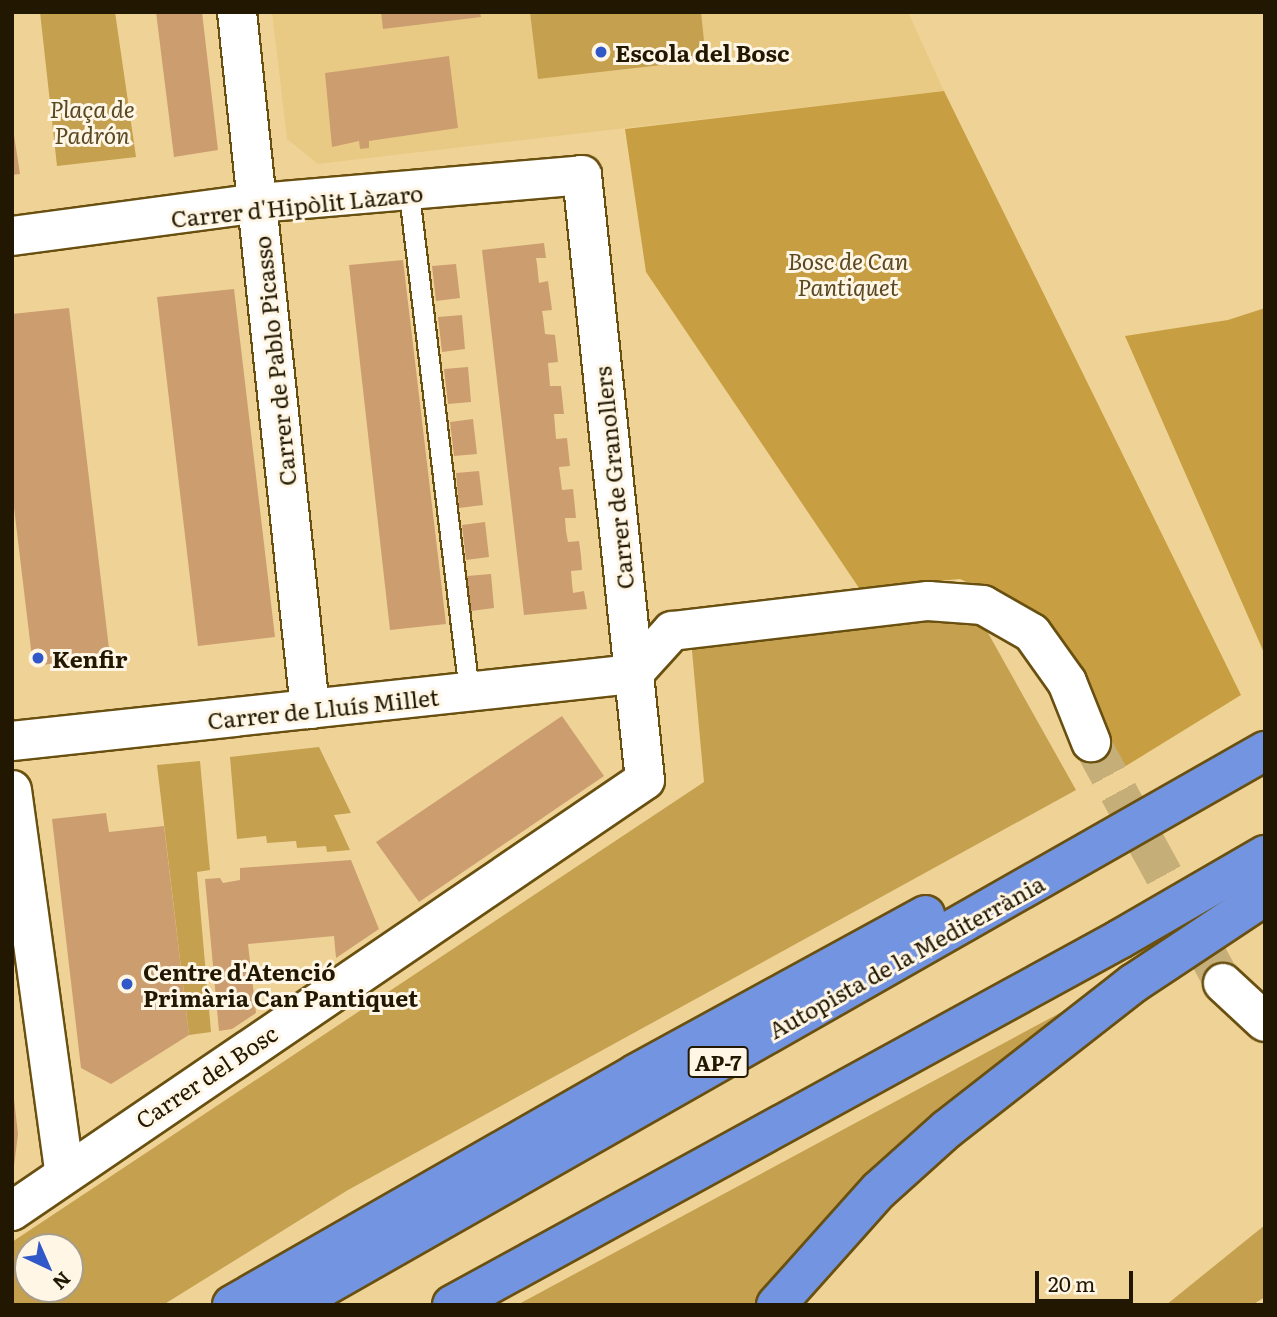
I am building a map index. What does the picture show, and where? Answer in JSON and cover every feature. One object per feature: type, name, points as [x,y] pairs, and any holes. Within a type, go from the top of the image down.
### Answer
[{"type":"highway","name":"Autopista de la Mediterrània","points":[[292,1305],[1265,751]]},
{"type":"highway","points":[[232,1305],[646,1068],[950,902],[1040,855],[1145,821]]},
{"type":"highway","points":[[452,1305],[1120,939],[1265,855]]},
{"type":"highway","points":[[776,1305],[879,1190],[947,1129],[1134,983],[1265,896]]},
{"type":"street","name":"Carrer de Pablo Picasso","points":[[237,12],[310,709]]},
{"type":"street","name":"Carrer d'Hipòlit Làzaro","points":[[12,236],[258,203],[409,194],[582,175]]},
{"type":"street","name":"Carrer de Granollers","points":[[582,175],[645,780]]},
{"type":"street","points":[[634,674],[672,631],[928,601],[984,605],[1032,633],[1067,682],[1091,742]]},
{"type":"street","name":"Carrer de Lluís Millet","points":[[12,741],[634,674]]},
{"type":"street","name":"Carrer del Bosc","points":[[12,1210],[64,1172],[645,780]]},
{"type":"street","points":[[12,790],[64,1172]]},
{"type":"street","points":[[1223,983],[1265,1022]]},
{"type":"lane","points":[[409,194],[468,692]]},
{"type":"shaded area","name":"Escola del Bosc","points":[[272,12],[908,12],[944,91],[318,164],[287,139]]},
{"type":"green space","name":"Plaça de Padrón","points":[[40,12],[115,12],[136,157],[57,166]]},
{"type":"green space","points":[[530,12],[701,12],[706,60],[538,79]]},
{"type":"green space","name":"Bosc de Can Pantiquet","points":[[944,91],[1241,695],[1121,769],[1026,609],[960,579],[859,588],[646,272],[625,129]]},
{"type":"green space","points":[[1265,308],[1265,655],[1125,336],[1228,320]]},
{"type":"green space","points":[[953,614],[983,624],[1076,790],[348,1190],[163,1305],[12,1305],[12,1242],[14,1241],[14,1303],[84,1303],[84,1233],[26,1233],[704,782],[691,640]]},
{"type":"green space","points":[[319,747],[351,813],[334,815],[350,850],[327,852],[326,846],[297,848],[296,841],[267,843],[266,836],[237,839],[230,757]]},
{"type":"green space","points":[[200,761],[210,870],[197,872],[211,1032],[189,1035],[157,765]]},
{"type":"green space","points":[[1084,1000],[855,1192],[757,1305],[517,1305]]},
{"type":"green space","points":[[1265,1225],[1265,1297],[1252,1305],[1166,1305]]},
{"type":"building","points":[[156,12],[202,12],[218,150],[174,157]]},
{"type":"building","points":[[381,12],[480,12],[481,17],[383,29]]},
{"type":"building","points":[[449,56],[458,128],[369,141],[369,148],[360,149],[359,141],[332,147],[325,73]]},
{"type":"building","points":[[12,122],[20,174],[12,175]]},
{"type":"building","points":[[544,243],[546,258],[536,258],[539,283],[548,281],[552,310],[542,311],[545,334],[555,335],[558,362],[548,363],[550,386],[561,386],[564,414],[554,414],[556,439],[567,438],[570,466],[559,467],[562,490],[573,489],[576,518],[565,518],[566,531],[568,542],[579,541],[581,556],[582,570],[571,571],[573,593],[584,591],[587,609],[524,615],[482,250]]},
{"type":"building","points":[[403,260],[446,624],[390,630],[349,265]]},
{"type":"building","points":[[456,264],[460,298],[436,301],[432,266]]},
{"type":"building","points":[[234,289],[275,637],[198,646],[157,297]]},
{"type":"building","points":[[69,308],[110,657],[33,666],[12,491],[12,314]]},
{"type":"building","points":[[462,315],[465,349],[442,352],[438,317]]},
{"type":"building","points":[[468,367],[471,402],[448,404],[444,369]]},
{"type":"building","points":[[473,419],[477,454],[454,456],[450,422]]},
{"type":"building","points":[[479,471],[483,505],[459,508],[456,473]]},
{"type":"building","points":[[485,522],[489,557],[466,560],[462,525]]},
{"type":"building","points":[[491,574],[494,608],[471,611],[467,576]]},
{"type":"building","points":[[562,716],[604,776],[419,902],[376,842]]},
{"type":"building","name":"Centre d'Atenció Primària Can Pantiquet","points":[[106,813],[109,832],[164,826],[189,1035],[111,1084],[81,1068],[52,819]]},
{"type":"building","points":[[351,860],[379,929],[336,958],[334,936],[248,944],[256,1013],[232,1029],[219,1031],[205,879],[220,878],[223,883],[240,880],[240,868]]},
{"type":"building","points":[[14,1099],[18,1134],[14,1166],[12,1100]]},
{"type":"tunnel","points":[[1091,742],[1223,983]]},
{"type":"place","name":"Escola del Bosc","points":[[601,52]]},
{"type":"place","name":"Kenfir","points":[[38,658]]},
{"type":"place","name":"Centre d'Atenció Primària Can Pantiquet","points":[[127,984]]}]
